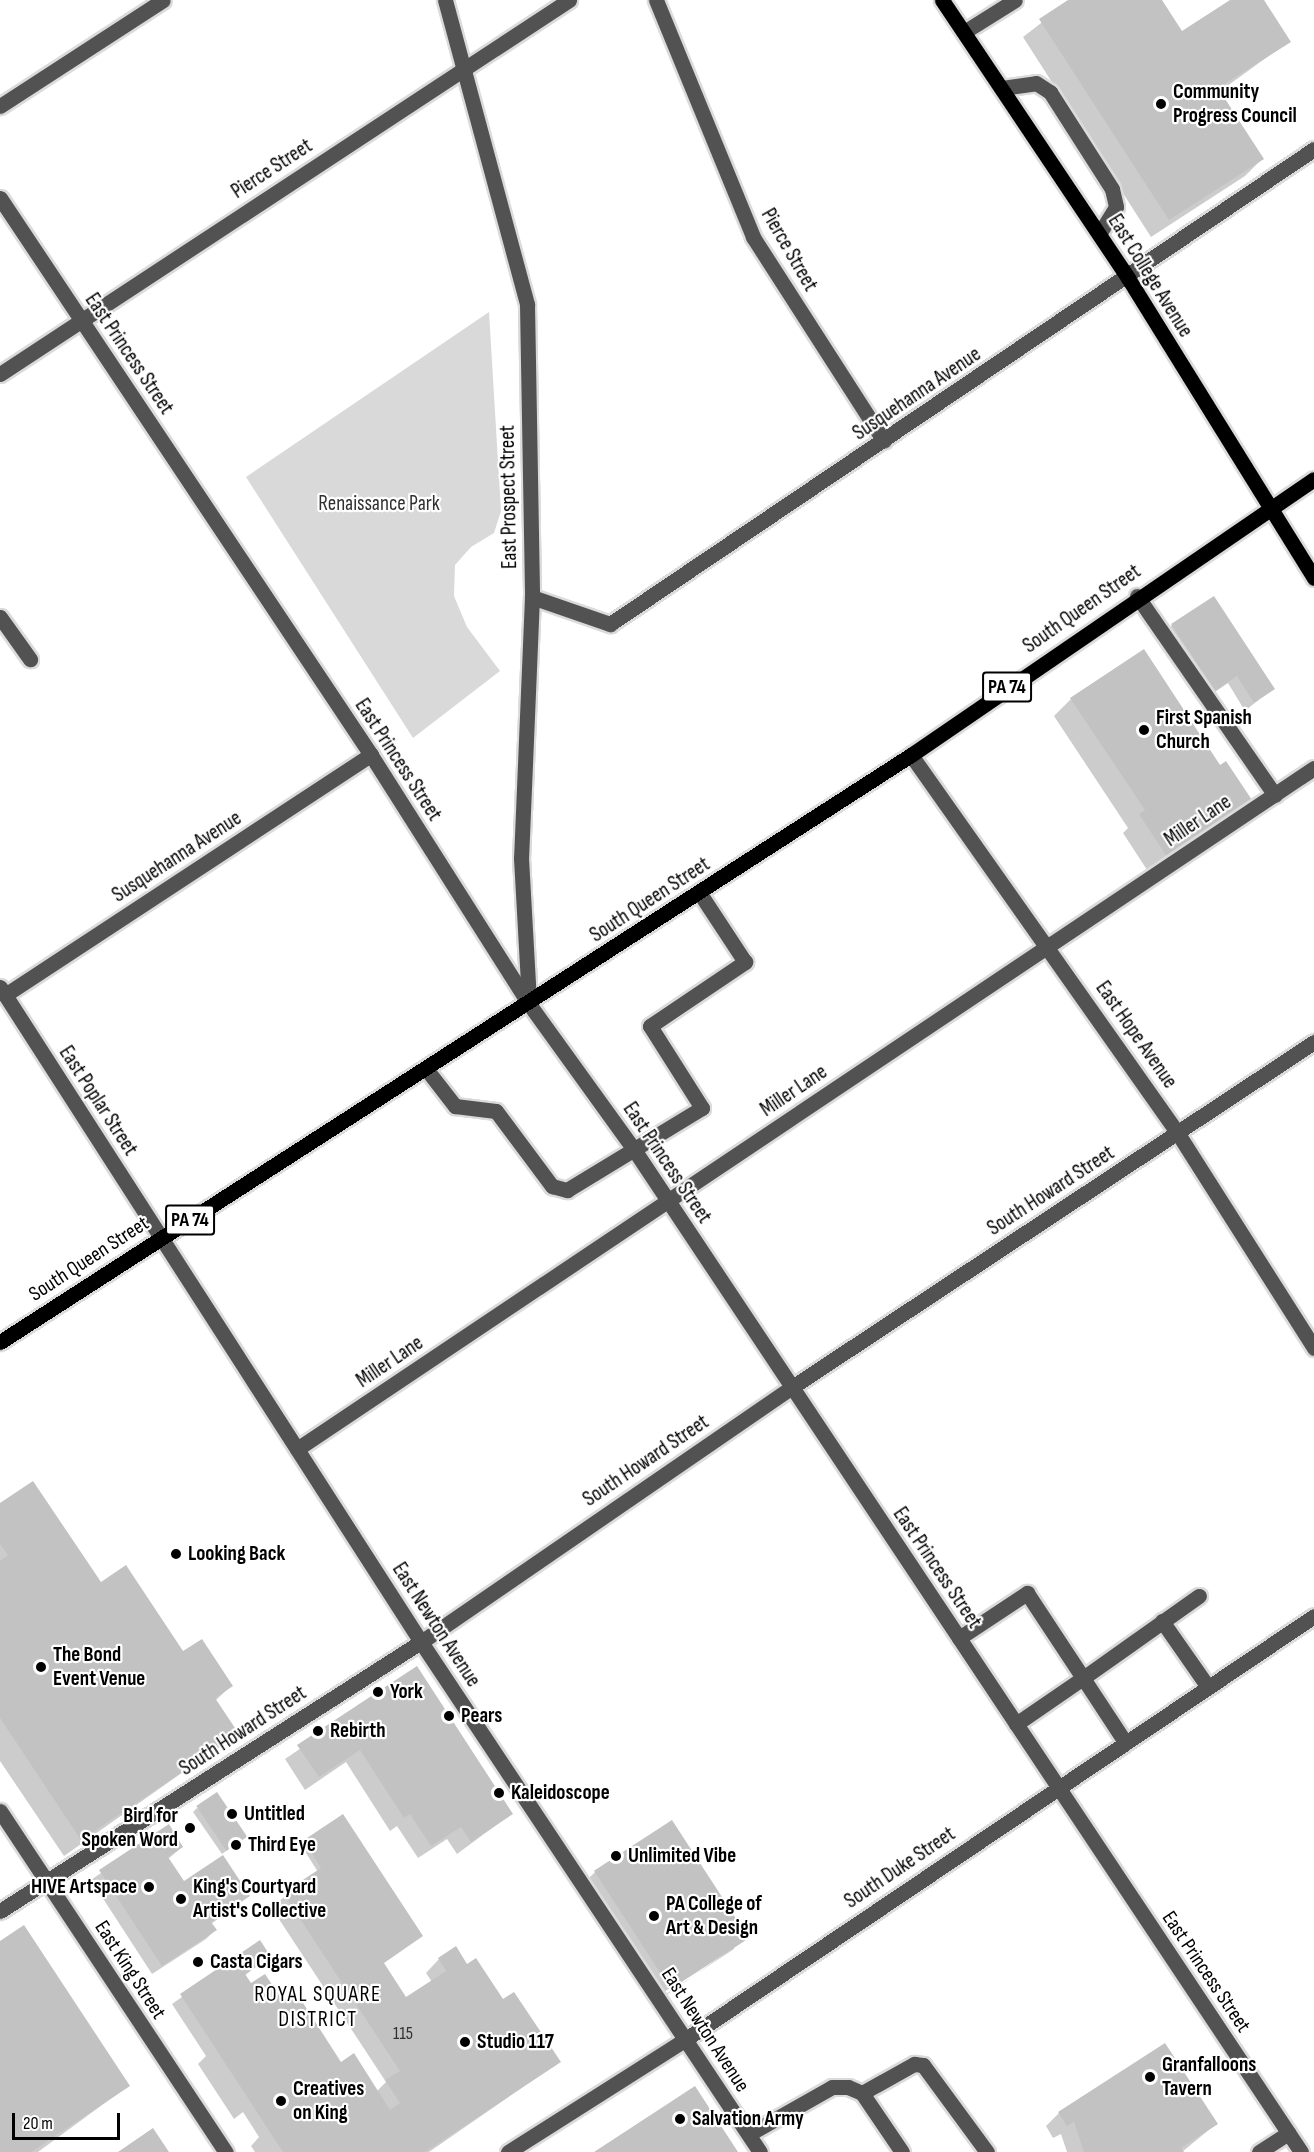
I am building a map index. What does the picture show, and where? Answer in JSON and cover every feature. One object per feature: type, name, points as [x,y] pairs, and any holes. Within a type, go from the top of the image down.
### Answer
[{"type":"main road","name":"East College Avenue","points":[[942,0],[1100,234],[1268,510],[1314,578]]},
{"type":"main road","name":"South Queen Street","points":[[0,1342],[427,1070],[911,755],[1137,596],[1314,479]]},
{"type":"street","points":[[0,106],[163,0]]},
{"type":"street","name":"East Prospect Street","points":[[444,0],[465,68],[527,304],[532,597],[521,858],[529,1004]]},
{"type":"street","name":"Pierce Street","points":[[0,374],[569,0]]},
{"type":"street","name":"Pierce Street","points":[[656,0],[753,237],[884,441]]},
{"type":"street","points":[[964,32],[1015,0]]},
{"type":"street","points":[[1002,88],[1036,82],[1050,92],[1112,189],[1116,207],[1100,234]]},
{"type":"street","name":"Susquehanna Avenue","points":[[532,597],[610,624],[1128,278],[1314,149]]},
{"type":"street","name":"East Princess Street","points":[[0,198],[371,755],[529,1004],[668,1201],[1301,2152]]},
{"type":"street","points":[[1137,596],[1275,795]]},
{"type":"street","points":[[0,616],[30,659]]},
{"type":"street","name":"Susquehanna Avenue","points":[[2,991],[371,755]]},
{"type":"street","name":"East Hope Avenue","points":[[911,755],[1049,946],[1178,1132],[1314,1348]]},
{"type":"street","name":"Miller Lane","points":[[297,1449],[1314,768]]},
{"type":"street","points":[[427,1070],[454,1106],[496,1111],[552,1186],[567,1190],[584,1184],[702,1108],[650,1026],[745,962],[699,892]]},
{"type":"street","name":"East Poplar Street","points":[[2,991],[161,1238]]},
{"type":"street","name":"South Howard Street","points":[[0,1911],[421,1642],[792,1387],[1314,1042]]},
{"type":"street","name":"East Newton Avenue","points":[[161,1238],[421,1642],[760,2152]]},
{"type":"street","points":[[959,1638],[1027,1593],[1125,1742]]},
{"type":"street","points":[[1016,1724],[1199,1596]]},
{"type":"street","name":"South Duke Street","points":[[508,2152],[686,2039],[1314,1616]]},
{"type":"street","points":[[1162,1621],[1208,1687]]},
{"type":"street","name":"East King Street","points":[[0,1811],[225,2152]]},
{"type":"street","points":[[748,2134],[832,2087],[862,2093],[914,2064],[932,2071],[987,2152]]},
{"type":"street","points":[[862,2093],[902,2152]]},
{"type":"street","points":[[1259,2152],[1288,2133]]},
{"type":"green space","name":"Renaissance Park","points":[[489,312],[501,511],[494,533],[471,547],[455,565],[454,596],[467,627],[500,671],[413,738],[246,477]]},
{"type":"building","name":"Community Progress Council","points":[[1068,0],[1162,0],[1182,31],[1230,0],[1264,0],[1291,42],[1218,88],[1264,159],[1169,220],[1039,19]]},
{"type":"building","points":[[1214,596],[1275,689],[1254,703],[1237,676],[1215,691],[1171,624]]},
{"type":"building","name":"First Spanish Church","points":[[1144,649],[1220,765],[1226,761],[1254,803],[1169,860],[1139,814],[1145,810],[1070,698]]},
{"type":"building","points":[[33,1481],[101,1582],[126,1565],[183,1651],[202,1639],[233,1686],[215,1698],[239,1734],[81,1840],[0,1718],[0,1561],[8,1555],[0,1544],[0,1503]]},
{"type":"building","points":[[417,1666],[513,1814],[471,1842],[461,1827],[431,1846],[410,1814],[404,1818],[360,1750],[319,1777],[297,1745]]},
{"type":"building","points":[[217,1792],[247,1837],[226,1851],[196,1806]]},
{"type":"building","points":[[343,1814],[423,1936],[384,1963],[406,1997],[446,1971],[438,1958],[456,1946],[467,1964],[476,1958],[503,1999],[514,1992],[561,2062],[425,2152],[283,2152],[180,1994],[260,1940],[271,1957],[245,1974],[251,1983],[265,1974],[283,2001],[296,1992],[341,2062],[354,2053],[390,2110],[400,2103],[385,2080],[400,2071],[283,1893],[321,1868],[304,1840]]},
{"type":"building","points":[[672,1820],[749,1938],[671,1989],[594,1871]]},
{"type":"building","points":[[169,1824],[183,1847],[168,1857],[184,1881],[223,1855],[250,1896],[211,1922],[217,1930],[162,1966],[99,1870]]},
{"type":"building","points":[[24,1925],[130,2086],[31,2152],[0,2152],[0,1941]]},
{"type":"building","name":"Granfalloons Tavern","points":[[1165,2043],[1218,2124],[1181,2148],[1184,2152],[1084,2152],[1074,2122],[1067,2126],[1058,2112]]},
{"type":"building","name":"Salvation Army","points":[[695,2086],[738,2152],[594,2152]]},
{"type":"building","points":[[153,2128],[169,2152],[118,2152]]},
{"type":"place","name":"Community Progress Council","points":[[1161,104]]},
{"type":"place","name":"First Spanish Church","points":[[1144,730]]},
{"type":"place","name":"Looking Back","points":[[176,1554]]},
{"type":"place","name":"The Bond Event Venue","points":[[41,1667]]},
{"type":"place","name":"York","points":[[378,1692]]},
{"type":"place","name":"Pears","points":[[449,1716]]},
{"type":"place","name":"Rebirth","points":[[318,1731]]},
{"type":"place","name":"Kaleidoscope","points":[[499,1793]]},
{"type":"place","name":"Untitled","points":[[232,1814]]},
{"type":"place","name":"Bird for Spoken Word","points":[[190,1828]]},
{"type":"place","name":"Third Eye","points":[[236,1845]]},
{"type":"place","name":"Unlimited Vibe","points":[[616,1856]]},
{"type":"place","name":"HIVE Artspace","points":[[149,1887]]},
{"type":"place","name":"King's Courtyard Artist's Collective","points":[[181,1899]]},
{"type":"place","name":"PA College of Art & Design","points":[[654,1916]]},
{"type":"place","name":"Casta Cigars","points":[[198,1962]]},
{"type":"place","name":"Studio 117","points":[[465,2042]]},
{"type":"place","name":"Granfalloons Tavern","points":[[1150,2077]]},
{"type":"place","name":"Creatives on King","points":[[281,2101]]},
{"type":"place","name":"Salvation Army","points":[[680,2119]]},
{"type":"district","name":"ROYAL SQUARE DISTRICT","points":[[318,2006]]}]
